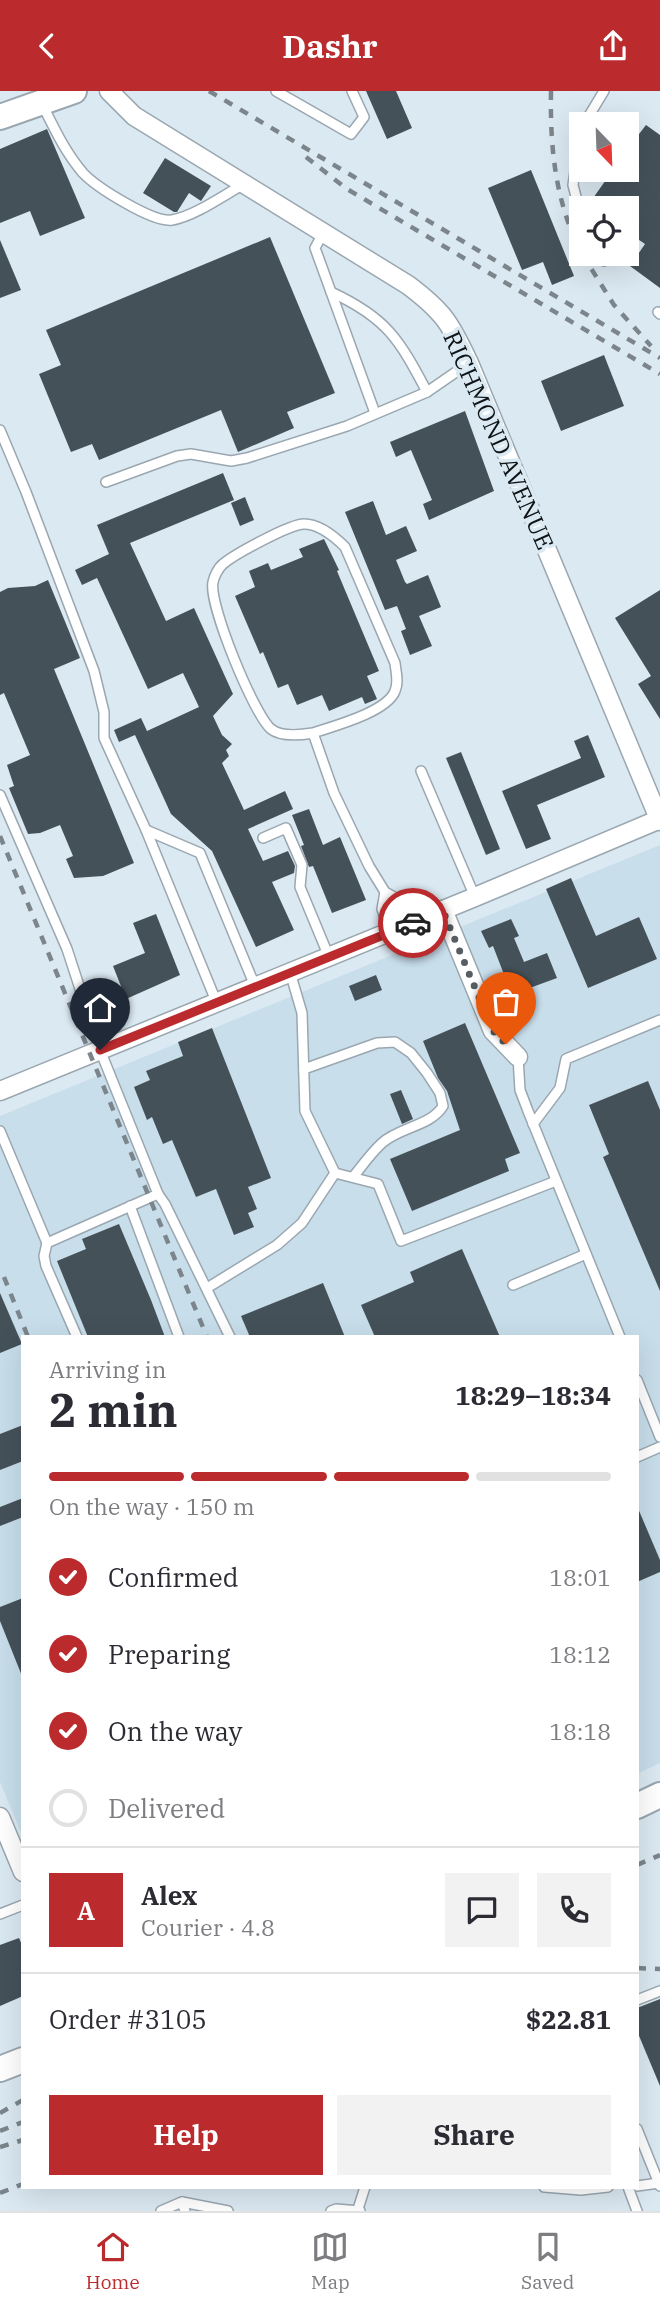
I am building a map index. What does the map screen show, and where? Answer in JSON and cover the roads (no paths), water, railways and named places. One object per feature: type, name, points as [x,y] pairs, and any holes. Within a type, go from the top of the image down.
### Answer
[{"type":"main road","points":[[0,117],[74,91]]},
{"type":"main road","points":[[639,1805],[660,1795]]},
{"type":"main road","points":[[0,2069],[21,2061]]},
{"type":"street","name":"RICHMOND AVENUE","points":[[109,91],[134,115],[408,285],[430,302],[452,328],[660,820]]},
{"type":"street","points":[[0,1091],[660,820]]},
{"type":"street","points":[[443,911],[493,1031],[518,1057]]},
{"type":"street","points":[[0,1817],[21,1867]]},
{"type":"lane","points":[[276,91],[351,134],[364,117],[352,91]]},
{"type":"lane","points":[[591,112],[604,91]]},
{"type":"lane","points":[[41,102],[62,146],[85,175],[135,209],[156,219],[172,220],[244,184]]},
{"type":"lane","points":[[323,233],[315,248],[375,413]]},
{"type":"lane","points":[[331,292],[378,319],[398,339],[427,391]]},
{"type":"lane","points":[[106,482],[177,456],[191,454],[231,461],[347,426],[427,391],[469,363]]},
{"type":"lane","points":[[0,430],[94,671],[104,712],[104,738],[146,830],[216,1002]]},
{"type":"lane","points":[[303,524],[334,537],[345,547],[395,663],[398,683],[395,694],[387,703],[313,733],[299,736],[274,731],[260,716],[214,604],[212,584],[220,566],[258,542],[303,524]]},
{"type":"lane","points":[[313,733],[334,793],[369,866],[385,892],[401,901],[411,923]]},
{"type":"lane","points":[[421,771],[475,897]]},
{"type":"lane","points":[[0,795],[67,949],[100,1050],[158,1194],[229,1335]]},
{"type":"lane","points":[[263,838],[286,828],[302,866],[300,887],[329,957]]},
{"type":"lane","points":[[146,830],[200,853],[255,986]]},
{"type":"lane","points":[[385,892],[382,909],[390,932]]},
{"type":"lane","points":[[290,972],[302,1013],[305,1111],[335,1173]]},
{"type":"lane","points":[[533,1124],[560,1088],[566,1059],[660,1020]]},
{"type":"lane","points":[[304,1069],[377,1042],[395,1042],[411,1053],[440,1093],[443,1106],[437,1115],[383,1142],[353,1177]]},
{"type":"lane","points":[[518,1057],[520,1090],[619,1335]]},
{"type":"lane","points":[[0,1132],[47,1243],[44,1256],[47,1266],[76,1335]]},
{"type":"lane","points":[[335,1173],[378,1184],[401,1241],[556,1181]]},
{"type":"lane","points":[[207,1288],[277,1245],[302,1223],[335,1173]]},
{"type":"lane","points":[[47,1243],[158,1194]]},
{"type":"lane","points":[[130,1206],[178,1335]]},
{"type":"lane","points":[[513,1285],[586,1254]]},
{"type":"lane","points":[[639,1385],[660,1437]]},
{"type":"lane","points":[[639,1456],[660,1447]]},
{"type":"lane","points":[[0,1914],[21,1906]]},
{"type":"lane","points":[[639,1999],[660,1990]]},
{"type":"lane","points":[[639,2134],[659,2184],[639,2186]]},
{"type":"lane","points":[[331,2211],[359,2210],[364,2189]]},
{"type":"lane","points":[[569,2189],[590,2189]]},
{"type":"lane","points":[[629,2189],[638,2211]]},
{"type":"lane","points":[[161,2211],[183,2207],[228,2211]]},
{"type":"railway","points":[[209,91],[660,358]]},
{"type":"railway","points":[[551,91],[553,153],[569,224]]},
{"type":"railway","points":[[306,157],[347,189],[660,374]]},
{"type":"railway","points":[[590,266],[614,305],[651,346]]},
{"type":"railway","points":[[0,836],[206,1335]]},
{"type":"railway","points":[[4,1277],[27,1335]]},
{"type":"railway","points":[[639,1864],[660,1855]]},
{"type":"railway","points":[[639,1968],[660,1969]]},
{"type":"railway","points":[[0,2113],[21,2101]]},
{"type":"railway","points":[[0,2131],[21,2123]]},
{"type":"railway","points":[[0,2147],[21,2141]]},
{"type":"railway","points":[[0,2193],[21,2185]]}]
